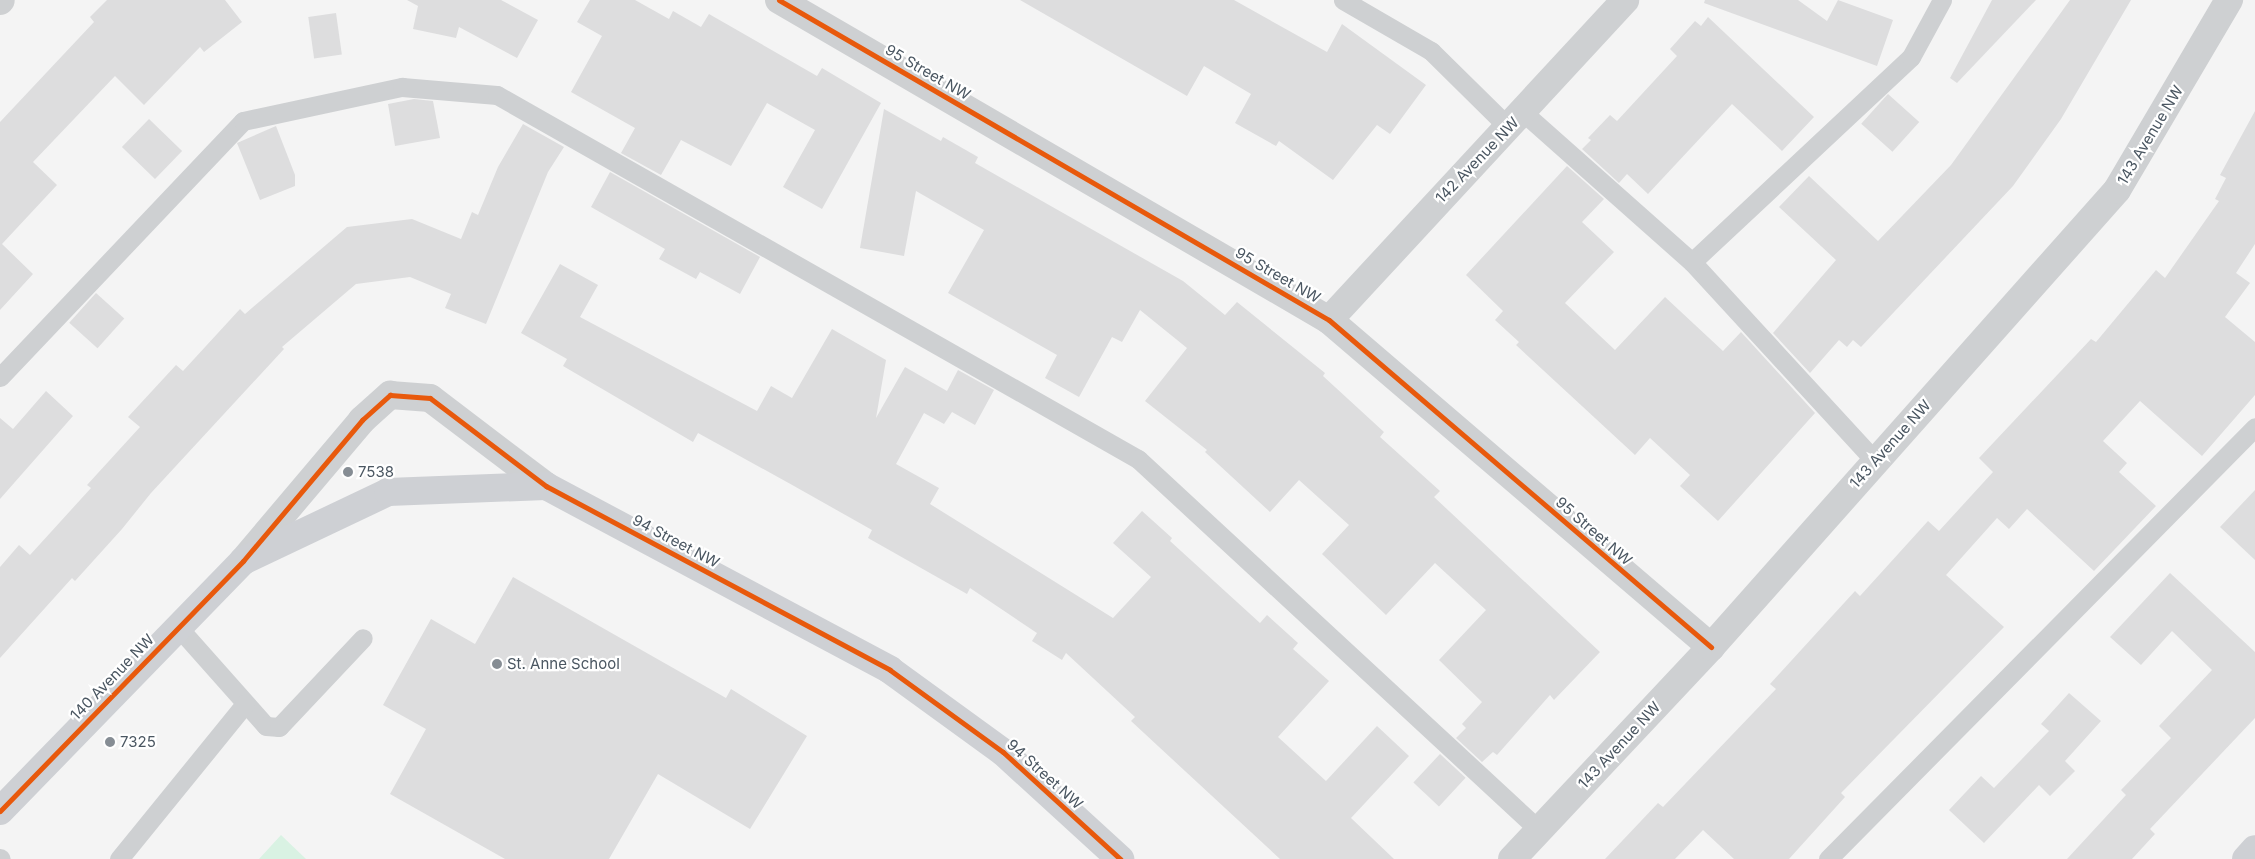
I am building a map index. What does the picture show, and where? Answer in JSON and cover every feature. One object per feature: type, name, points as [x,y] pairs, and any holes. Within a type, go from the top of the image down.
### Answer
[{"type":"street","name":"95 Street NW","points":[[779,0],[1329,320],[1711,648]]},
{"type":"street","name":"142 Avenue NW","points":[[1329,320],[1625,0]]},
{"type":"street","name":"143 Avenue NW","points":[[1512,859],[1711,648],[2117,190],[2229,0]]},
{"type":"street","name":"94 Street NW","points":[[243,561],[362,420],[390,395],[430,398],[546,486],[890,670],[1003,752],[1120,859]]},
{"type":"street","points":[[243,561],[388,492],[546,486]]},
{"type":"street","name":"140 Avenue NW","points":[[0,811],[243,561]]},
{"type":"street","points":[[2246,859],[2255,849]]},
{"type":"lane","points":[[1342,0],[1431,51],[1692,262],[1875,461]]},
{"type":"lane","points":[[1692,262],[1911,57],[1942,0]]},
{"type":"lane","points":[[0,376],[242,121],[402,88],[497,94],[1138,459],[1539,830]]},
{"type":"lane","points":[[1828,859],[2255,427]]},
{"type":"lane","points":[[178,627],[266,726],[279,727],[363,638]]},
{"type":"lane","points":[[119,859],[245,704]]},
{"type":"green space","points":[[281,835],[306,859],[259,859]]},
{"type":"building","points":[[107,0],[225,0],[242,22],[204,52],[200,47],[144,105],[115,76],[33,162],[57,185],[2,244],[33,274],[0,310],[0,122],[94,22],[90,17]]},
{"type":"building","points":[[407,0],[501,0],[538,20],[517,58],[459,27],[456,38],[413,29],[418,6]]},
{"type":"building","points":[[590,0],[635,0],[669,19],[673,11],[701,27],[709,14],[817,76],[822,68],[881,103],[822,209],[783,187],[815,130],[767,103],[731,166],[681,140],[661,175],[621,153],[635,128],[571,92],[602,36],[577,22]]},
{"type":"building","points":[[1020,0],[1234,0],[1327,52],[1342,24],[1426,85],[1390,134],[1377,125],[1333,180],[1279,141],[1276,146],[1235,123],[1251,94],[1204,66],[1187,96]]},
{"type":"building","points":[[1705,0],[1798,0],[1827,21],[1838,0],[1893,20],[1877,66],[1704,3]]},
{"type":"building","points":[[1992,0],[2036,0],[1957,83],[1950,78]]},
{"type":"building","points":[[2070,0],[2131,0],[2061,119],[2013,186],[1861,347],[1853,340],[1847,347],[1839,340],[1810,373],[1773,333],[1836,260],[1779,207],[1809,176],[1878,241],[1951,165]]},
{"type":"building","points":[[336,13],[342,55],[314,58],[308,17]]},
{"type":"building","points":[[1708,17],[1814,117],[1782,151],[1732,104],[1648,194],[1627,174],[1619,183],[1582,149],[1591,140],[1588,138],[1610,115],[1617,121],[1677,56],[1670,49],[1695,21],[1701,26]]},
{"type":"building","points":[[1888,94],[1919,122],[1892,152],[1861,124]]},
{"type":"building","points":[[414,99],[433,101],[440,138],[395,146],[388,104]]},
{"type":"building","points":[[884,109],[941,141],[943,137],[978,157],[975,163],[1183,281],[1225,315],[1237,302],[1325,373],[1323,376],[1384,432],[1380,437],[1440,491],[1434,497],[1600,652],[1554,700],[1550,695],[1497,755],[1493,752],[1482,762],[1456,738],[1466,728],[1462,724],[1482,702],[1439,660],[1486,610],[1435,563],[1386,615],[1322,554],[1349,525],[1299,480],[1270,512],[1205,452],[1207,450],[1145,401],[1187,348],[1140,310],[1122,342],[1112,337],[1079,397],[1045,378],[1057,355],[948,293],[984,230],[916,191],[904,256],[860,248]]},
{"type":"building","points":[[2255,111],[2255,244],[2236,273],[2250,283],[2225,317],[2255,342],[2255,395],[2202,456],[2140,401],[2103,441],[2127,463],[2119,472],[2156,506],[2094,571],[2027,509],[2009,529],[1997,518],[1946,575],[2004,627],[1841,793],[1845,797],[1789,859],[1734,859],[1703,830],[1675,859],[1605,859],[1658,803],[1663,807],[1776,689],[1770,684],[1855,591],[1860,596],[1928,521],[1939,531],[1993,472],[1979,458],[2091,339],[2096,342],[2156,270],[2165,278],[2219,201],[2215,199],[2226,178],[2220,175]]},
{"type":"building","points":[[149,119],[182,151],[155,179],[122,147]]},
{"type":"building","points":[[523,124],[564,147],[548,172],[486,324],[445,308],[451,294],[410,277],[356,284],[282,347],[284,349],[151,493],[122,529],[75,581],[72,578],[0,658],[0,567],[19,545],[30,555],[91,488],[87,485],[140,427],[128,417],[176,365],[183,371],[240,309],[245,314],[347,227],[412,219],[461,239],[472,212],[478,215],[498,167]]},
{"type":"building","points":[[276,126],[295,175],[295,186],[260,200],[237,143]]},
{"type":"building","points":[[1567,166],[1604,199],[1582,222],[1614,252],[1565,303],[1615,350],[1665,297],[1723,351],[1741,332],[1815,413],[1718,521],[1680,486],[1690,475],[1650,438],[1635,455],[1516,345],[1519,342],[1495,320],[1503,311],[1466,275]]},
{"type":"building","points":[[610,172],[760,257],[740,294],[700,272],[696,279],[659,259],[665,249],[591,207]]},
{"type":"building","points":[[560,264],[598,285],[580,317],[757,411],[771,386],[792,398],[832,329],[886,360],[876,418],[905,367],[947,391],[958,370],[994,390],[975,425],[952,412],[944,424],[924,413],[896,464],[939,488],[930,504],[1113,618],[1151,577],[1113,543],[1142,511],[1172,538],[1170,541],[1260,623],[1267,615],[1298,643],[1293,649],[1329,681],[1278,737],[1326,781],[1377,726],[1409,756],[1351,818],[1394,859],[1280,859],[1131,721],[1135,717],[1066,653],[1062,660],[1032,641],[1037,633],[970,588],[967,594],[868,538],[872,530],[794,486],[698,433],[693,442],[563,366],[567,359],[521,333]]},
{"type":"building","points":[[96,293],[124,318],[97,348],[69,323]]},
{"type":"building","points":[[46,391],[73,416],[0,499],[0,418],[13,429]]},
{"type":"building","points":[[2255,490],[2255,560],[2220,527]]},
{"type":"building","points":[[2170,573],[2255,652],[2255,718],[2150,829],[2155,834],[2132,859],[2067,859],[2126,795],[2121,790],[2171,738],[2159,726],[2212,670],[2172,631],[2141,665],[2110,637]]},
{"type":"building","points":[[513,577],[726,698],[731,689],[807,736],[750,829],[658,774],[609,859],[505,859],[390,794],[426,729],[383,705],[431,619],[475,644]]},
{"type":"building","points":[[2069,693],[2101,721],[2065,761],[2075,771],[2050,796],[2039,785],[1984,843],[1949,810],[1981,776],[1994,788],[2049,731],[2041,724]]},
{"type":"building","points":[[1440,754],[1466,778],[1439,806],[1413,783]]},
{"type":"cycle path","points":[[779,0],[1329,320],[1711,647]]},
{"type":"cycle path","points":[[0,811],[243,561],[362,420],[390,395],[430,398],[546,486],[890,670],[1003,752],[1120,859]]},
{"type":"place","name":"7538","points":[[348,472]]},
{"type":"place","name":"St. Anne School","points":[[497,664]]},
{"type":"place","name":"7325","points":[[110,742]]}]
